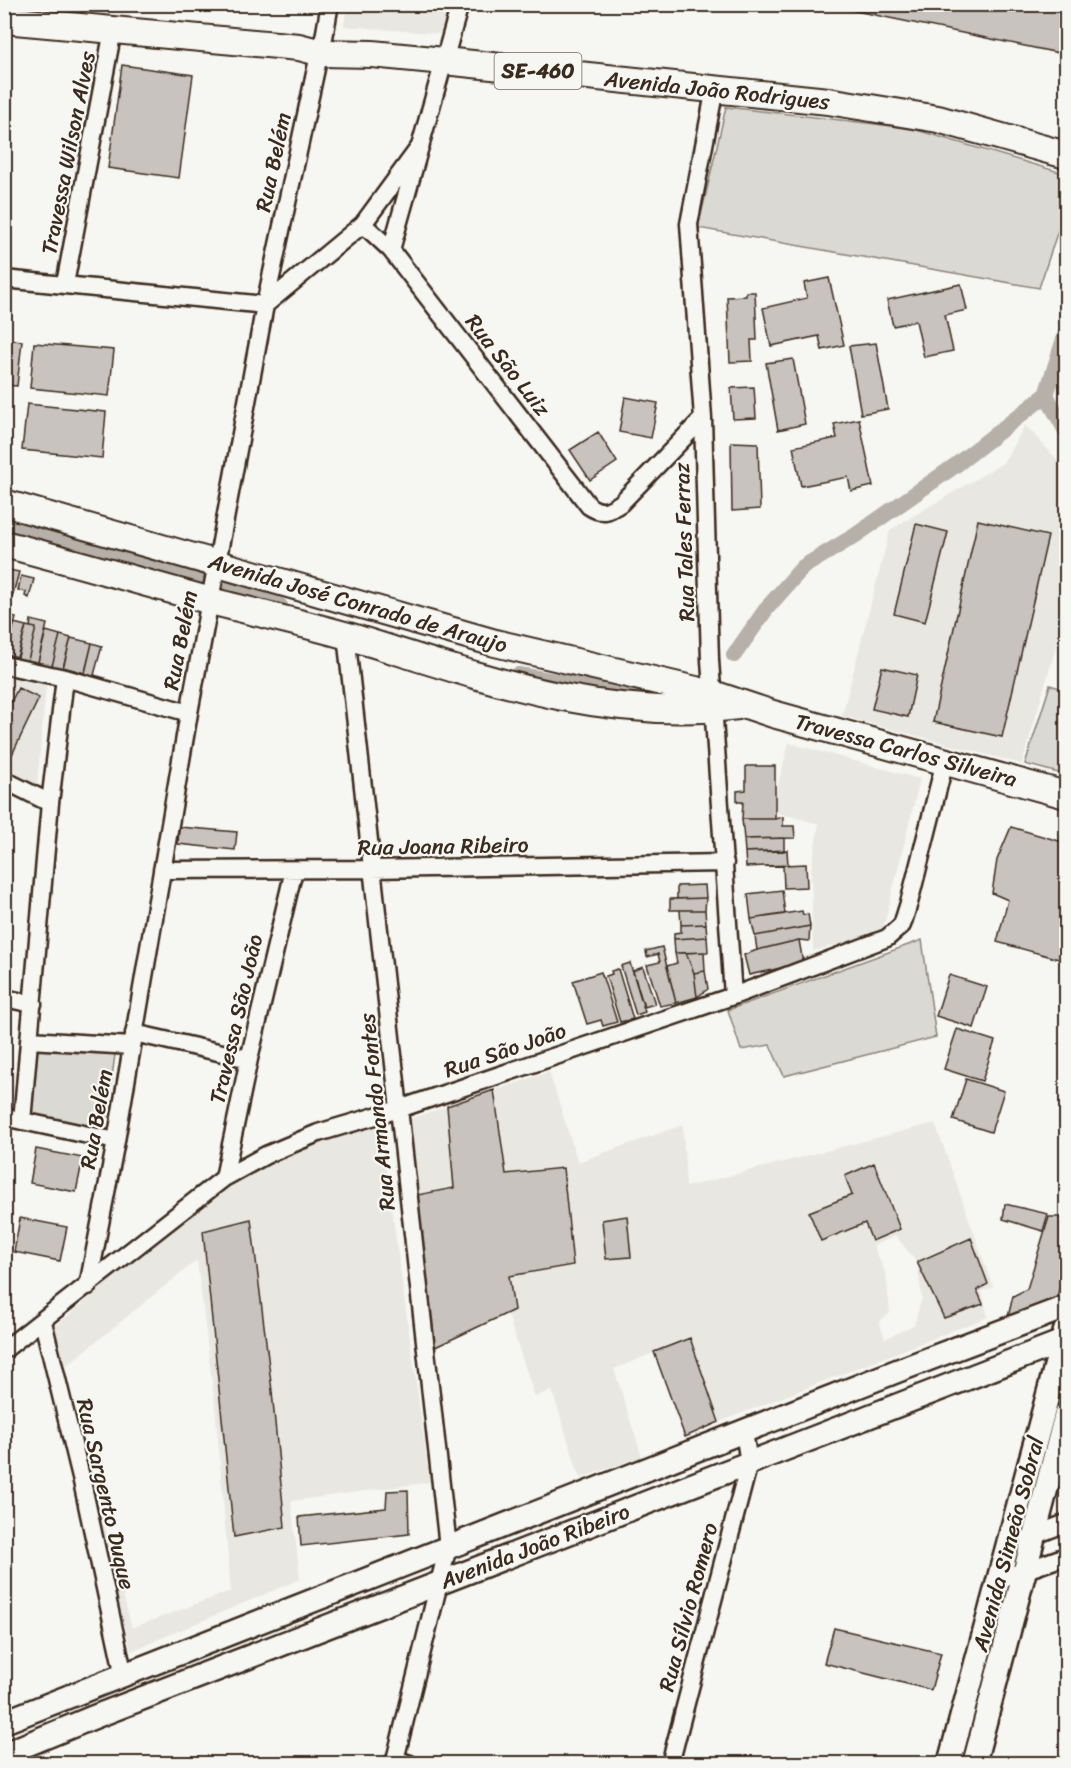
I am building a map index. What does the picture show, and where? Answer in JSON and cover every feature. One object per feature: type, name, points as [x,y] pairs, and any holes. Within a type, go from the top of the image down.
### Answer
[{"type":"main road","name":"Avenida João Rodrigues","points":[[10,15],[113,30],[299,47],[322,53],[372,54],[828,101],[938,119],[1066,155]]},
{"type":"main road","name":"Avenida José Conrado de Araujo","points":[[4,503],[63,523],[217,567],[714,702]]},
{"type":"main road","points":[[63,523],[78,561]]},
{"type":"main road","name":"Avenida José Conrado de Araujo","points":[[4,544],[78,561],[346,635],[473,676],[545,694],[599,704],[646,709],[714,702]]},
{"type":"main road","name":"Travessa Carlos Silveira","points":[[714,702],[746,705],[1066,795]]},
{"type":"main road","name":"Avenida João Ribeiro","points":[[4,1722],[1066,1307]]},
{"type":"main road","name":"Avenida João Ribeiro","points":[[4,1754],[749,1463],[1065,1335]]},
{"type":"main road","name":"Avenida Simeão Sobral","points":[[949,1764],[1065,1335]]},
{"type":"main road","name":"Avenida Simeão Sobral","points":[[974,1764],[1066,1414]]},
{"type":"street","name":"Rua Belém","points":[[88,1286],[116,1141],[189,713],[265,305],[317,64],[322,53],[323,34],[330,4]]},
{"type":"street","points":[[392,250],[460,4]]},
{"type":"street","name":"Travessa Wilson Alves","points":[[65,285],[113,30]]},
{"type":"street","name":"Rua Tales Ferraz","points":[[715,88],[689,224],[703,418],[710,660],[733,996]]},
{"type":"street","points":[[4,279],[265,305],[363,224],[420,145]]},
{"type":"street","name":"Rua São Luiz","points":[[363,224],[392,250],[589,506],[596,511],[604,512],[621,503],[703,418]]},
{"type":"street","name":"Rua Armando Fontes","points":[[346,635],[448,1547],[400,1762]]},
{"type":"street","points":[[4,665],[65,678],[189,713]]},
{"type":"street","points":[[22,1121],[50,802],[65,678]]},
{"type":"street","name":"Rua São João","points":[[4,1350],[43,1322],[224,1178],[288,1145],[318,1133],[399,1109],[733,996],[892,935],[902,925],[909,903],[945,761]]},
{"type":"street","points":[[4,780],[50,802]]},
{"type":"street","name":"Rua Joana Ribeiro","points":[[162,870],[725,863]]},
{"type":"street","name":"Travessa São João","points":[[224,1178],[249,1059],[294,870]]},
{"type":"street","points":[[4,998],[33,1004]]},
{"type":"street","points":[[30,1040],[133,1040],[249,1059]]},
{"type":"street","points":[[4,1117],[116,1141]]},
{"type":"street","name":"Rua Sargento Duque","points":[[43,1322],[81,1477],[124,1676]]},
{"type":"street","points":[[744,1432],[749,1463]]},
{"type":"street","name":"Rua Sílvio Romero","points":[[670,1764],[749,1463]]},
{"type":"street","points":[[1006,1547],[1066,1523]]},
{"type":"street","points":[[998,1580],[1066,1556]]},
{"type":"shaded area","points":[[347,5],[451,5],[443,34],[344,26]]},
{"type":"shaded area","points":[[726,107],[910,128],[1066,174],[1066,206],[1039,288],[698,228]]},
{"type":"shaded area","points":[[1025,425],[1066,469],[1066,612],[1022,764],[842,716],[890,530],[1003,463]]},
{"type":"shaded area","points":[[4,676],[46,685],[37,785],[5,768]]},
{"type":"shaded area","points":[[1050,685],[1066,690],[1066,775],[1025,764]]},
{"type":"shaded area","points":[[789,743],[920,779],[882,933],[813,951],[811,870],[819,824],[771,811]]},
{"type":"shaded area","points":[[922,940],[936,1037],[784,1076],[770,1045],[741,1050],[728,1010]]},
{"type":"shaded area","points":[[35,1036],[116,1048],[104,1133],[23,1119]]},
{"type":"shaded area","points":[[549,1072],[578,1162],[683,1125],[686,1187],[935,1123],[993,1287],[982,1291],[988,1317],[719,1422],[690,1338],[614,1369],[642,1457],[580,1478],[552,1390],[535,1397],[507,1312],[431,1349],[410,1119]],"holes":[[[874,1164],[900,1229],[872,1240],[865,1223],[821,1241],[810,1212],[852,1195],[845,1176]],[[896,1236],[917,1263],[922,1298],[914,1325],[885,1339],[879,1321],[890,1313],[886,1274],[873,1246]],[[971,1238],[988,1283],[977,1290],[983,1304],[918,1262]]]},
{"type":"shaded area","points":[[380,1126],[430,1482],[291,1501],[300,1579],[131,1651],[50,1331],[182,1220],[255,1168],[294,1150]],"holes":[[[251,1219],[272,1391],[285,1526],[234,1537],[203,1231]],[[197,1260],[215,1406],[231,1591],[132,1628],[62,1369]]]},
{"type":"building","points":[[822,4],[1066,4],[1066,14],[1059,53]]},
{"type":"building","points":[[122,65],[193,75],[179,178],[108,168]]},
{"type":"building","points":[[829,278],[844,345],[822,350],[819,336],[771,346],[763,308],[807,298],[804,283]]},
{"type":"building","points":[[961,284],[967,310],[945,315],[953,351],[924,357],[916,321],[893,326],[887,300]]},
{"type":"building","points":[[746,292],[755,292],[757,340],[751,340],[752,361],[730,362],[727,297],[746,296]]},
{"type":"building","points":[[4,339],[22,341],[17,386],[4,385]]},
{"type":"building","points":[[34,343],[114,350],[109,396],[30,388]]},
{"type":"building","points":[[876,343],[888,409],[861,414],[849,346]]},
{"type":"building","points":[[793,359],[805,424],[778,430],[766,363]]},
{"type":"building","points":[[754,387],[756,418],[733,419],[731,388]]},
{"type":"building","points":[[625,397],[658,403],[651,438],[619,432]]},
{"type":"building","points":[[27,404],[106,412],[102,458],[22,450]]},
{"type":"building","points":[[859,419],[873,486],[851,491],[848,477],[801,486],[793,447],[837,438],[834,424]]},
{"type":"building","points":[[598,432],[617,462],[590,480],[570,450]]},
{"type":"building","points":[[731,442],[758,443],[760,509],[732,511]]},
{"type":"building","points":[[978,520],[1048,536],[1002,737],[933,722]]},
{"type":"building","points":[[916,524],[948,532],[925,622],[894,614]]},
{"type":"building","points":[[9,570],[19,572],[8,612],[4,611],[4,573],[7,574]]},
{"type":"building","points":[[21,576],[34,579],[29,598],[25,596],[26,592],[18,590]]},
{"type":"building","points":[[5,615],[16,618],[6,654],[4,653]]},
{"type":"building","points":[[31,620],[47,624],[37,666],[27,664],[36,628],[30,627]]},
{"type":"building","points":[[14,623],[26,626],[18,657],[6,654]]},
{"type":"building","points":[[26,626],[36,628],[27,664],[16,661]]},
{"type":"building","points":[[46,631],[60,635],[51,670],[37,666]]},
{"type":"building","points":[[60,635],[71,638],[62,672],[51,670]]},
{"type":"building","points":[[71,638],[92,643],[85,673],[63,667]]},
{"type":"building","points":[[92,643],[102,646],[94,675],[105,678],[103,685],[83,680]]},
{"type":"building","points":[[882,667],[917,675],[908,717],[872,709]]},
{"type":"building","points":[[18,688],[39,698],[7,765],[4,764],[4,716]]},
{"type":"building","points":[[746,766],[775,766],[775,819],[742,819],[743,802],[737,802],[737,791],[746,790]]},
{"type":"building","points":[[783,817],[783,826],[794,826],[795,838],[744,839],[742,819]]},
{"type":"building","points":[[179,827],[237,832],[235,850],[178,844]]},
{"type":"building","points":[[1011,827],[1066,843],[1066,961],[997,942],[1008,900],[992,893],[997,860]]},
{"type":"building","points":[[784,838],[784,851],[745,852],[744,839]]},
{"type":"building","points":[[787,850],[788,865],[746,867],[745,852]]},
{"type":"building","points":[[806,864],[807,887],[784,888],[783,865]]},
{"type":"building","points":[[705,885],[706,898],[677,899],[677,886]]},
{"type":"building","points":[[782,890],[785,914],[751,919],[748,894]]},
{"type":"building","points":[[706,898],[705,910],[670,910],[670,899]]},
{"type":"building","points":[[680,910],[705,910],[706,924],[681,925]]},
{"type":"building","points":[[802,911],[803,915],[808,914],[810,926],[755,936],[751,919]]},
{"type":"building","points":[[706,924],[707,937],[674,939],[674,933],[681,932],[681,925]]},
{"type":"building","points":[[810,926],[809,941],[799,940],[757,950],[755,936]]},
{"type":"building","points":[[707,937],[708,952],[675,953],[674,939]]},
{"type":"building","points":[[799,940],[803,963],[749,975],[744,955]]},
{"type":"building","points":[[662,947],[676,1003],[660,1006],[647,965],[660,962],[658,954],[647,957],[646,951]]},
{"type":"building","points":[[704,952],[705,971],[694,973],[686,953]]},
{"type":"building","points":[[675,953],[686,953],[694,973],[697,997],[676,1003],[667,966],[677,963]]},
{"type":"building","points":[[630,963],[645,1012],[636,1015],[621,966]]},
{"type":"building","points":[[643,967],[655,1004],[644,1007],[633,971]]},
{"type":"building","points":[[618,969],[633,1019],[620,1022],[606,976]]},
{"type":"building","points":[[705,971],[708,989],[697,997],[694,973]]},
{"type":"building","points":[[601,972],[617,1022],[603,1026],[601,1020],[587,1024],[573,981]]},
{"type":"building","points":[[949,975],[987,987],[974,1028],[936,1016]]},
{"type":"building","points":[[957,1029],[995,1041],[982,1081],[944,1069]]},
{"type":"building","points":[[966,1079],[1004,1091],[991,1132],[953,1120]]},
{"type":"building","points":[[494,1090],[506,1174],[563,1168],[573,1265],[509,1276],[514,1310],[431,1349],[417,1195],[454,1188],[447,1106]]},
{"type":"building","points":[[36,1149],[83,1158],[76,1192],[30,1183]]},
{"type":"building","points":[[874,1163],[900,1229],[872,1241],[865,1223],[821,1241],[809,1212],[852,1195],[845,1176]]},
{"type":"building","points":[[1005,1204],[1048,1214],[1043,1231],[1003,1219]]},
{"type":"building","points":[[627,1216],[631,1257],[606,1259],[602,1220]]},
{"type":"building","points":[[1049,1217],[1066,1217],[1066,1264],[1057,1297],[1008,1317],[1013,1296],[1027,1289]]},
{"type":"building","points":[[20,1218],[67,1227],[60,1261],[14,1252]]},
{"type":"building","points":[[251,1219],[272,1391],[285,1527],[234,1537],[203,1231]]},
{"type":"building","points":[[971,1238],[988,1284],[977,1290],[983,1304],[944,1318],[917,1262]]},
{"type":"building","points":[[690,1338],[719,1422],[685,1437],[654,1352]]},
{"type":"building","points":[[408,1490],[409,1534],[301,1546],[299,1517],[386,1508],[387,1491]]},
{"type":"building","points":[[834,1628],[941,1653],[931,1690],[824,1663]]},
{"type":"waterway","points":[[734,655],[767,608],[803,567],[856,535],[956,465],[1046,395],[1066,333]]},
{"type":"waterway","points":[[1046,395],[1066,431]]},
{"type":"waterway","points":[[4,526],[115,555],[280,606]]},
{"type":"waterway","points":[[518,675],[658,697]]}]
